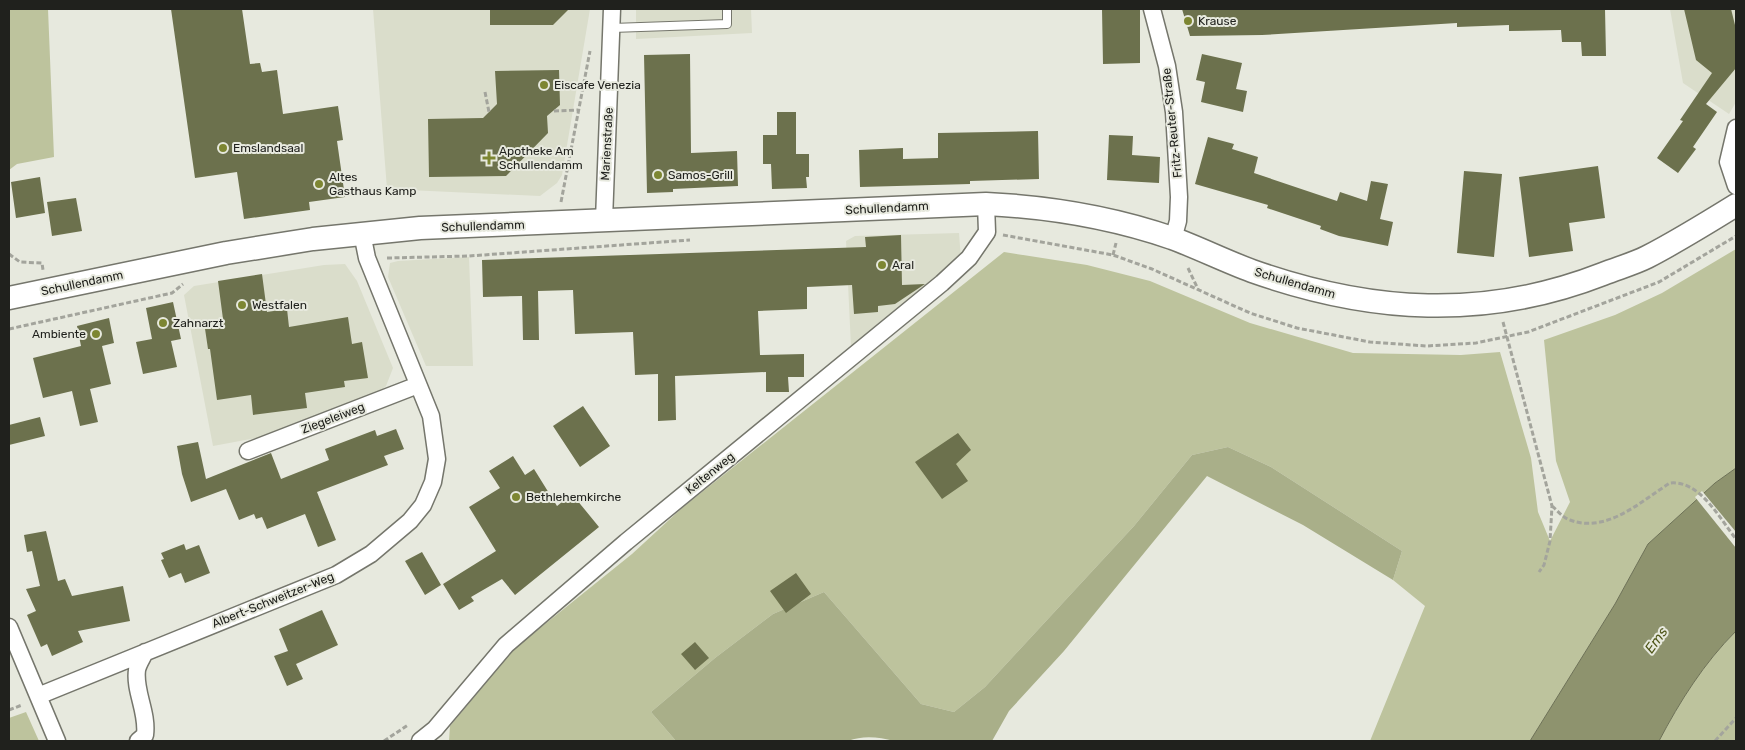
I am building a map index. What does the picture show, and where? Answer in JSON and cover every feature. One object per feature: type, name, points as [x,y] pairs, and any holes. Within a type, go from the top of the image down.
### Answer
[{"type":"main road","name":"Schullendamm","points":[[9,298],[226,252],[362,233],[420,228],[986,204],[1035,206],[1086,214],[1173,238],[1252,271],[1316,291],[1390,305],[1446,307],[1499,303],[1576,285],[1646,257],[1736,205]]},
{"type":"street","name":"Marienstraße","points":[[604,220],[612,9]]},
{"type":"street","name":"Fritz-Reuter-Straße","points":[[1152,9],[1167,66],[1174,112],[1179,197],[1178,221],[1173,238]]},
{"type":"street","points":[[1736,128],[1728,162],[1736,186]]},
{"type":"street","points":[[986,204],[987,232]]},
{"type":"street","name":"Keltenweg","points":[[420,741],[435,729],[506,645],[626,542],[942,283],[969,258],[987,232]]},
{"type":"street","name":"Albert-Schweitzer-Weg","points":[[38,696],[336,575],[371,554],[410,521],[423,505],[434,482],[437,459],[431,416],[367,258],[362,233]]},
{"type":"street","name":"Ziegeleiweg","points":[[248,451],[418,385]]},
{"type":"street","points":[[9,627],[57,741]]},
{"type":"street","points":[[138,741],[145,735],[147,720],[137,682],[137,669],[145,652]]},
{"type":"lane","points":[[612,28],[727,24],[727,9]]},
{"type":"path","points":[[367,258],[469,256],[560,249],[561,195],[591,48]]},
{"type":"path","points":[[485,92],[489,112]]},
{"type":"path","points":[[554,110],[578,110]]},
{"type":"path","points":[[987,232],[1113,255],[1152,268],[1250,313],[1297,328],[1370,342],[1426,346],[1506,339],[1611,302],[1660,282],[1736,236]]},
{"type":"path","points":[[9,254],[20,262],[42,263]]},
{"type":"path","points":[[9,330],[172,293],[187,282]]},
{"type":"path","points":[[1506,339],[1552,506],[1550,541],[1544,565],[1539,572]]},
{"type":"path","points":[[1552,506],[1568,520],[1597,524],[1609,522],[1670,483],[1681,483],[1696,490],[1736,539]]},
{"type":"path","points":[[1715,741],[1736,718]]},
{"type":"shaded area","points":[[9,9],[48,9],[54,157],[17,164],[9,170]]},
{"type":"shaded area","points":[[373,9],[590,9],[562,175],[557,183],[540,196],[387,189]]},
{"type":"shaded area","points":[[636,9],[751,9],[752,33],[636,39]]},
{"type":"shaded area","points":[[1670,9],[1736,9],[1736,102],[1729,114],[1683,83]]},
{"type":"shaded area","points":[[959,233],[961,259],[851,347],[846,241],[855,236]]},
{"type":"shaded area","points":[[1736,249],[1736,468],[1715,483],[1648,544],[1615,604],[1530,741],[1370,741],[1425,606],[1393,580],[1402,551],[1271,467],[1228,447],[1192,455],[1134,526],[985,687],[954,712],[921,704],[824,592],[773,614],[715,658],[651,712],[676,741],[449,741],[450,726],[514,649],[632,554],[682,508],[1004,252],[1087,265],[1150,281],[1250,323],[1353,353],[1461,355],[1500,352],[1531,458],[1538,512],[1550,541],[1570,502],[1556,461],[1544,340],[1615,315],[1662,293]]},
{"type":"shaded area","points":[[469,257],[473,366],[426,366],[388,277],[390,263]]},
{"type":"shaded area","points":[[345,264],[357,281],[393,368],[386,386],[379,392],[262,437],[213,446],[184,295],[194,286],[324,265]]},
{"type":"shaded area","points":[[1228,447],[1271,467],[1402,551],[1393,580],[1303,525],[1207,476],[1064,651],[1009,711],[992,741],[894,741],[871,737],[848,741],[676,741],[651,712],[715,658],[773,614],[824,592],[921,704],[954,712],[985,687],[1134,526],[1192,455]]},
{"type":"shaded area","points":[[1736,631],[1736,741],[1659,741],[1693,683],[1713,656]]},
{"type":"shaded area","points":[[26,712],[39,741],[9,741],[9,718]]},
{"type":"water","name":"Ems","points":[[1736,468],[1736,631],[1713,656],[1693,683],[1659,741],[1530,741],[1615,604],[1648,544],[1715,483]]},
{"type":"pier","points":[[1702,491],[1736,532],[1736,548],[1695,497]]},
{"type":"building","points":[[171,9],[242,9],[250,64],[260,63],[262,72],[277,70],[283,114],[338,106],[343,140],[337,141],[345,197],[309,202],[310,210],[244,219],[237,172],[195,178]]},
{"type":"building","points":[[490,9],[569,9],[553,25],[490,25]]},
{"type":"building","points":[[1102,9],[1140,9],[1140,63],[1103,64]]},
{"type":"building","points":[[1182,9],[1605,9],[1606,56],[1582,56],[1581,42],[1562,42],[1561,30],[1509,31],[1509,25],[1457,27],[1457,23],[1262,35],[1190,36]]},
{"type":"building","points":[[1684,9],[1731,9],[1736,29],[1736,68],[1706,104],[1717,112],[1693,147],[1696,149],[1678,173],[1657,158],[1683,121],[1680,120],[1712,73],[1696,60]]},
{"type":"building","points":[[690,54],[691,153],[737,151],[738,186],[673,189],[673,192],[647,193],[644,55]]},
{"type":"building","points":[[1202,54],[1242,63],[1236,89],[1247,91],[1243,112],[1201,102],[1205,82],[1196,80]]},
{"type":"building","points":[[559,70],[560,105],[547,116],[548,133],[506,176],[429,177],[428,119],[483,118],[497,104],[495,71]]},
{"type":"building","points":[[777,112],[796,112],[796,154],[809,154],[809,177],[806,177],[807,188],[772,189],[771,164],[763,164],[763,135],[777,135]]},
{"type":"building","points":[[1038,131],[1039,179],[970,181],[970,184],[860,187],[859,150],[903,148],[903,159],[938,158],[938,133]]},
{"type":"building","points":[[1109,135],[1133,136],[1132,155],[1160,157],[1159,183],[1107,180]]},
{"type":"building","points":[[1208,137],[1234,144],[1232,149],[1258,157],[1254,173],[1337,201],[1340,192],[1367,201],[1371,181],[1388,184],[1380,219],[1393,222],[1388,246],[1339,236],[1320,229],[1321,226],[1267,208],[1268,205],[1195,184]]},
{"type":"building","points":[[1598,166],[1605,218],[1569,223],[1573,251],[1529,257],[1519,177]]},
{"type":"building","points":[[1464,171],[1502,174],[1494,257],[1457,253]]},
{"type":"building","points":[[40,177],[45,213],[16,218],[11,182]]},
{"type":"building","points":[[76,198],[82,231],[52,236],[47,202]]},
{"type":"building","points":[[901,235],[902,285],[925,284],[895,304],[878,306],[878,312],[854,314],[852,285],[807,287],[807,309],[758,311],[760,355],[804,354],[804,377],[788,377],[789,392],[766,392],[766,372],[675,376],[676,420],[658,421],[658,374],[635,375],[633,332],[575,334],[573,290],[538,291],[539,340],[523,340],[522,296],[483,297],[482,260],[866,247],[865,237]]},
{"type":"building","points":[[262,274],[267,312],[287,309],[289,327],[348,317],[352,344],[362,342],[368,378],[344,381],[345,387],[305,393],[307,408],[253,415],[251,395],[217,400],[204,322],[223,319],[218,281]]},
{"type":"building","name":"Zahnarzt","points":[[173,302],[181,339],[171,341],[177,367],[143,374],[136,342],[152,339],[146,308]]},
{"type":"building","points":[[109,318],[114,343],[102,346],[111,384],[90,389],[98,422],[80,426],[72,391],[43,398],[33,358],[81,346],[77,326]]},
{"type":"building","points":[[583,406],[610,446],[580,467],[553,426]]},
{"type":"building","points":[[40,417],[45,436],[9,445],[9,425]]},
{"type":"building","points":[[396,429],[404,449],[384,456],[388,465],[317,492],[336,540],[318,547],[305,514],[267,529],[262,517],[256,519],[254,514],[239,520],[226,489],[191,502],[182,474],[177,446],[198,442],[206,479],[271,453],[281,479],[329,460],[325,449],[375,430],[377,436]]},
{"type":"building","points":[[958,433],[971,450],[956,464],[968,481],[942,499],[915,462]]},
{"type":"building","points":[[513,456],[525,475],[534,469],[557,506],[572,494],[599,527],[515,595],[502,579],[471,597],[474,601],[459,610],[443,584],[496,551],[469,507],[500,488],[489,471]]},
{"type":"building","points":[[46,531],[58,581],[65,579],[72,596],[123,586],[130,621],[78,631],[83,642],[52,656],[47,644],[41,647],[27,615],[36,611],[26,589],[40,586],[32,551],[27,552],[24,535]]},
{"type":"building","points":[[184,544],[186,550],[199,545],[210,573],[185,583],[181,573],[169,578],[161,560],[164,559],[161,553]]},
{"type":"building","points":[[422,552],[441,585],[425,595],[405,561]]},
{"type":"building","points":[[796,573],[811,594],[786,613],[770,591]]},
{"type":"building","points":[[322,610],[338,645],[296,664],[303,679],[287,686],[274,656],[288,651],[279,629]]},
{"type":"building","points":[[695,642],[709,658],[695,670],[681,654]]},
{"type":"place","name":"Krause","points":[[1188,21]]},
{"type":"place","name":"Eiscafe Venezia","points":[[544,85]]},
{"type":"place","name":"Emslandsaal","points":[[223,148]]},
{"type":"place","name":"Apotheke Am Schullendamm","points":[[489,158]]},
{"type":"place","name":"Samos-Grill","points":[[658,175]]},
{"type":"place","name":"Altes Gasthaus Kamp","points":[[319,184]]},
{"type":"place","name":"Aral","points":[[882,265]]},
{"type":"place","name":"Westfalen","points":[[242,305]]},
{"type":"place","name":"Zahnarzt","points":[[163,323]]},
{"type":"place","name":"Ambiente","points":[[96,334]]},
{"type":"place","name":"Bethlehemkirche","points":[[516,497]]}]
